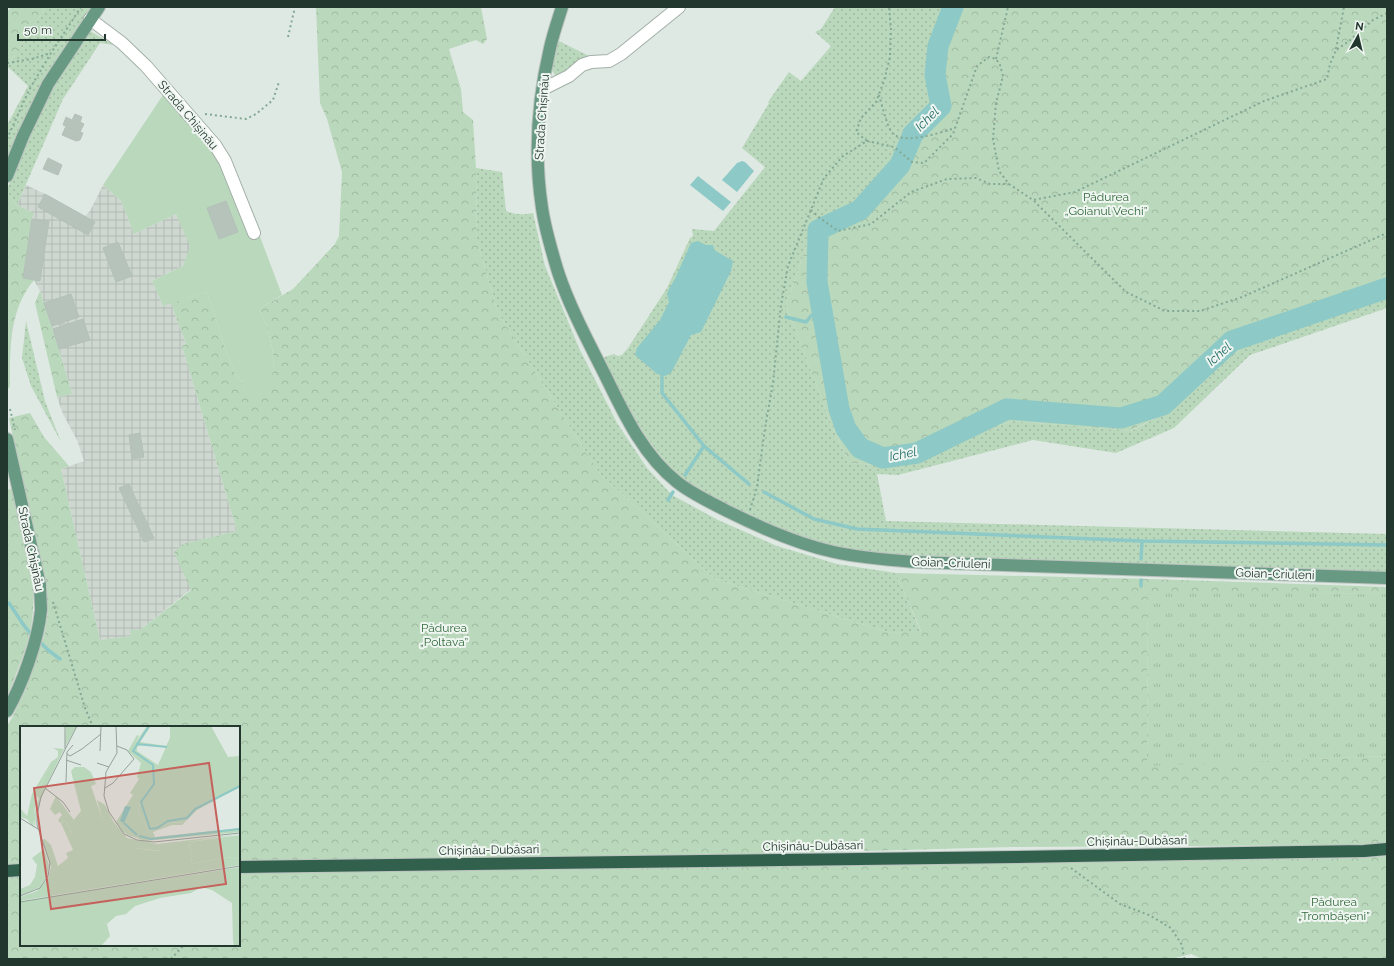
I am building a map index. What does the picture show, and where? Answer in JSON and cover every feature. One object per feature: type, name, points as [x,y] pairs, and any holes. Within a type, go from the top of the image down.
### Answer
[{"type":"highway","name":"Chișinău-Dubăsari","points":[[240,867],[1055,856],[1364,851],[1387,849]]},
{"type":"highway","points":[[7,871],[20,870]]},
{"type":"main road","points":[[7,176],[23,136],[48,84],[99,7]]},
{"type":"main road","name":"Strada Chișinău","points":[[562,7],[550,47],[543,89],[538,140],[542,210],[559,273],[580,326],[598,361]]},
{"type":"main road","name":"Goian-Criuleni","points":[[598,361],[628,422],[655,460],[676,481],[696,495],[747,521],[803,543],[834,552],[880,560],[914,562],[1387,578]]},
{"type":"main road","name":"Strada Chișinău","points":[[7,439],[40,586],[41,609],[29,658],[20,684],[7,711]]},
{"type":"street","points":[[543,89],[569,76],[582,65],[591,62],[609,61],[621,54],[679,7]]},
{"type":"street","name":"Strada Chișinău","points":[[90,19],[122,43],[146,66],[215,145],[225,161],[254,233]]},
{"type":"path","points":[[288,37],[295,7]]},
{"type":"path","points":[[889,7],[891,29],[890,57],[884,81],[876,102],[861,118],[856,132],[867,141],[894,147],[912,162],[924,163],[953,134],[977,66],[989,57],[996,59],[1000,65],[1003,76],[996,103],[993,139],[999,171],[1009,184],[1033,200],[1126,292],[1165,311],[1200,311],[1242,298],[1387,233]]},
{"type":"path","points":[[996,59],[1008,7]]},
{"type":"path","points":[[1033,200],[1075,192],[1264,101],[1328,79],[1330,64],[1336,50],[1344,7]]},
{"type":"path","points":[[1336,50],[1374,20],[1387,13]]},
{"type":"path","points":[[7,63],[32,59],[51,53]]},
{"type":"path","points":[[187,113],[246,119],[256,114],[273,100],[280,82]]},
{"type":"path","points":[[879,94],[891,132],[898,136],[906,138],[928,136],[956,128]]},
{"type":"path","points":[[747,521],[757,487],[773,384],[781,305],[788,266],[824,178],[843,156],[867,141]]},
{"type":"path","points":[[811,210],[838,231],[871,224],[911,192],[947,179],[976,178],[990,184],[1009,184]]},
{"type":"path","points":[[1055,856],[1120,904],[1149,915],[1170,928],[1182,945],[1185,959]]},
{"type":"path","points":[[171,959],[183,946]]},
{"type":"shaded area","points":[[26,185],[85,216],[90,211],[103,185],[121,201],[134,234],[176,214],[191,246],[183,266],[152,281],[163,306],[171,303],[186,344],[182,346],[237,531],[184,544],[191,589],[131,636],[100,640],[61,469],[84,461],[77,440],[63,414],[57,397],[72,394],[40,291],[34,280],[23,278],[34,213],[17,205]]},
{"type":"green space","points":[[11,7],[46,7],[7,66],[7,12]]},
{"type":"green space","points":[[46,7],[95,7],[7,164],[7,125],[28,86],[7,66]]},
{"type":"green space","name":"Pădurea „Poltava”","points":[[316,7],[481,7],[487,39],[483,44],[476,40],[449,49],[461,89],[463,112],[473,120],[476,168],[477,241],[498,313],[599,473],[715,579],[891,633],[921,631],[896,573],[1150,579],[1387,587],[1387,594],[1148,592],[1147,765],[1387,756],[1387,844],[1012,847],[718,855],[240,863],[240,726],[20,726],[20,865],[7,866],[7,726],[26,689],[44,636],[48,613],[9,418],[30,413],[44,437],[69,466],[61,469],[100,640],[131,636],[130,630],[140,630],[191,590],[174,552],[183,544],[237,531],[182,346],[186,344],[171,303],[207,292],[224,345],[235,373],[242,382],[252,402],[274,369],[272,347],[267,327],[259,309],[293,289],[335,244],[339,236],[342,172],[327,119],[320,103]]},
{"type":"green space","points":[[835,7],[949,7],[932,47],[926,81],[935,106],[903,129],[893,161],[857,200],[814,224],[786,305],[832,426],[849,463],[891,466],[1013,421],[1131,431],[1171,410],[1242,348],[1387,298],[1387,308],[1250,355],[1174,428],[1116,453],[1033,440],[898,475],[877,474],[886,521],[1387,534],[1387,573],[938,558],[870,553],[817,541],[772,526],[709,496],[689,484],[677,474],[654,448],[634,419],[601,358],[614,354],[618,356],[622,355],[628,348],[667,288],[690,238],[693,236],[692,229],[714,231],[765,167],[742,148],[769,103],[768,102],[789,72],[801,81],[831,46],[815,32],[821,29]]},
{"type":"green space","name":"Pădurea „Goianul Vechi”","points":[[949,7],[1387,7],[1387,298],[1242,348],[1171,410],[1130,431],[1013,421],[891,466],[849,463],[832,426],[786,305],[814,224],[857,200],[893,161],[903,129],[935,106],[926,81],[932,47]]},
{"type":"green space","points":[[90,31],[114,45],[100,43],[63,99],[17,205],[7,192],[7,189],[53,84]]},
{"type":"green space","points":[[558,41],[593,58],[558,77],[552,71],[552,66]]},
{"type":"green space","points":[[165,92],[221,162],[259,234],[282,295],[259,309],[267,327],[272,347],[274,369],[268,387],[252,403],[242,382],[235,373],[224,345],[207,292],[163,306],[152,281],[183,266],[190,246],[176,214],[134,234],[121,201],[103,185]]},
{"type":"green space","points":[[476,168],[502,172],[506,211],[519,214],[533,213],[545,266],[579,348],[617,423],[647,468],[672,495],[718,520],[777,546],[837,564],[896,573],[921,632],[891,633],[715,579],[599,473],[498,313],[477,241]]},
{"type":"green space","points":[[7,192],[17,205],[34,213],[23,278],[34,280],[26,292],[15,317],[11,344],[10,386],[7,391]]},
{"type":"green space","points":[[40,291],[72,394],[57,397],[35,303]]},
{"type":"green space","points":[[26,321],[45,401],[61,442],[31,386],[22,358]]},
{"type":"green space","points":[[13,488],[31,571],[33,605],[32,621],[28,640],[7,696],[7,490]]},
{"type":"green space","points":[[1148,591],[1387,594],[1387,756],[1147,766]]},
{"type":"green space","name":"Pădurea „Trombășeni”","points":[[1387,856],[1387,959],[1202,959],[1191,954],[1171,959],[7,959],[7,876],[20,876],[20,946],[240,946],[240,873],[1360,858]]},
{"type":"water","points":[[742,161],[754,171],[737,192],[722,180],[737,163]]},
{"type":"water","points":[[698,176],[731,202],[723,211],[690,185]]},
{"type":"water","points":[[698,241],[706,245],[713,245],[714,250],[733,261],[731,271],[701,332],[691,335],[671,373],[665,376],[657,374],[635,355],[637,348],[660,320],[669,302],[667,294],[669,289],[691,243]]},
{"type":"building","points":[[75,114],[82,117],[80,122],[84,124],[80,132],[83,133],[80,140],[76,141],[62,135],[66,126],[63,125],[66,117],[72,120]]},
{"type":"building","points":[[48,158],[62,165],[58,175],[43,169]]},
{"type":"building","points":[[45,194],[95,222],[88,235],[38,207]]},
{"type":"building","points":[[226,201],[238,232],[219,239],[207,208]]},
{"type":"building","points":[[32,219],[49,221],[40,281],[23,278]]},
{"type":"building","points":[[118,242],[132,276],[116,282],[103,248]]},
{"type":"building","points":[[71,294],[79,317],[52,326],[44,303]]},
{"type":"building","points":[[83,319],[90,340],[59,349],[53,329]]},
{"type":"building","points":[[140,433],[144,457],[132,459],[129,435]]},
{"type":"building","points":[[129,484],[154,538],[144,542],[119,488]]},
{"type":"waterway","name":"Ichel","points":[[953,7],[938,46],[935,75],[941,106],[913,134],[900,165],[860,210],[818,230],[817,282],[839,409],[846,429],[860,448],[883,458],[917,453],[1007,409],[1121,418],[1163,405],[1232,341],[1387,288]]},
{"type":"waterway","points":[[786,317],[806,322],[811,316],[822,309]]},
{"type":"waterway","points":[[662,376],[662,393],[704,446],[749,484]]},
{"type":"waterway","points":[[685,475],[704,446]]},
{"type":"waterway","points":[[668,500],[673,492]]},
{"type":"waterway","points":[[764,492],[814,519],[857,529],[1142,541],[1387,545]]},
{"type":"waterway","points":[[1141,559],[1142,541]]},
{"type":"waterway","points":[[1141,580],[1141,586]]},
{"type":"waterway","points":[[9,603],[33,636]]},
{"type":"waterway","points":[[38,640],[60,659]]}]
